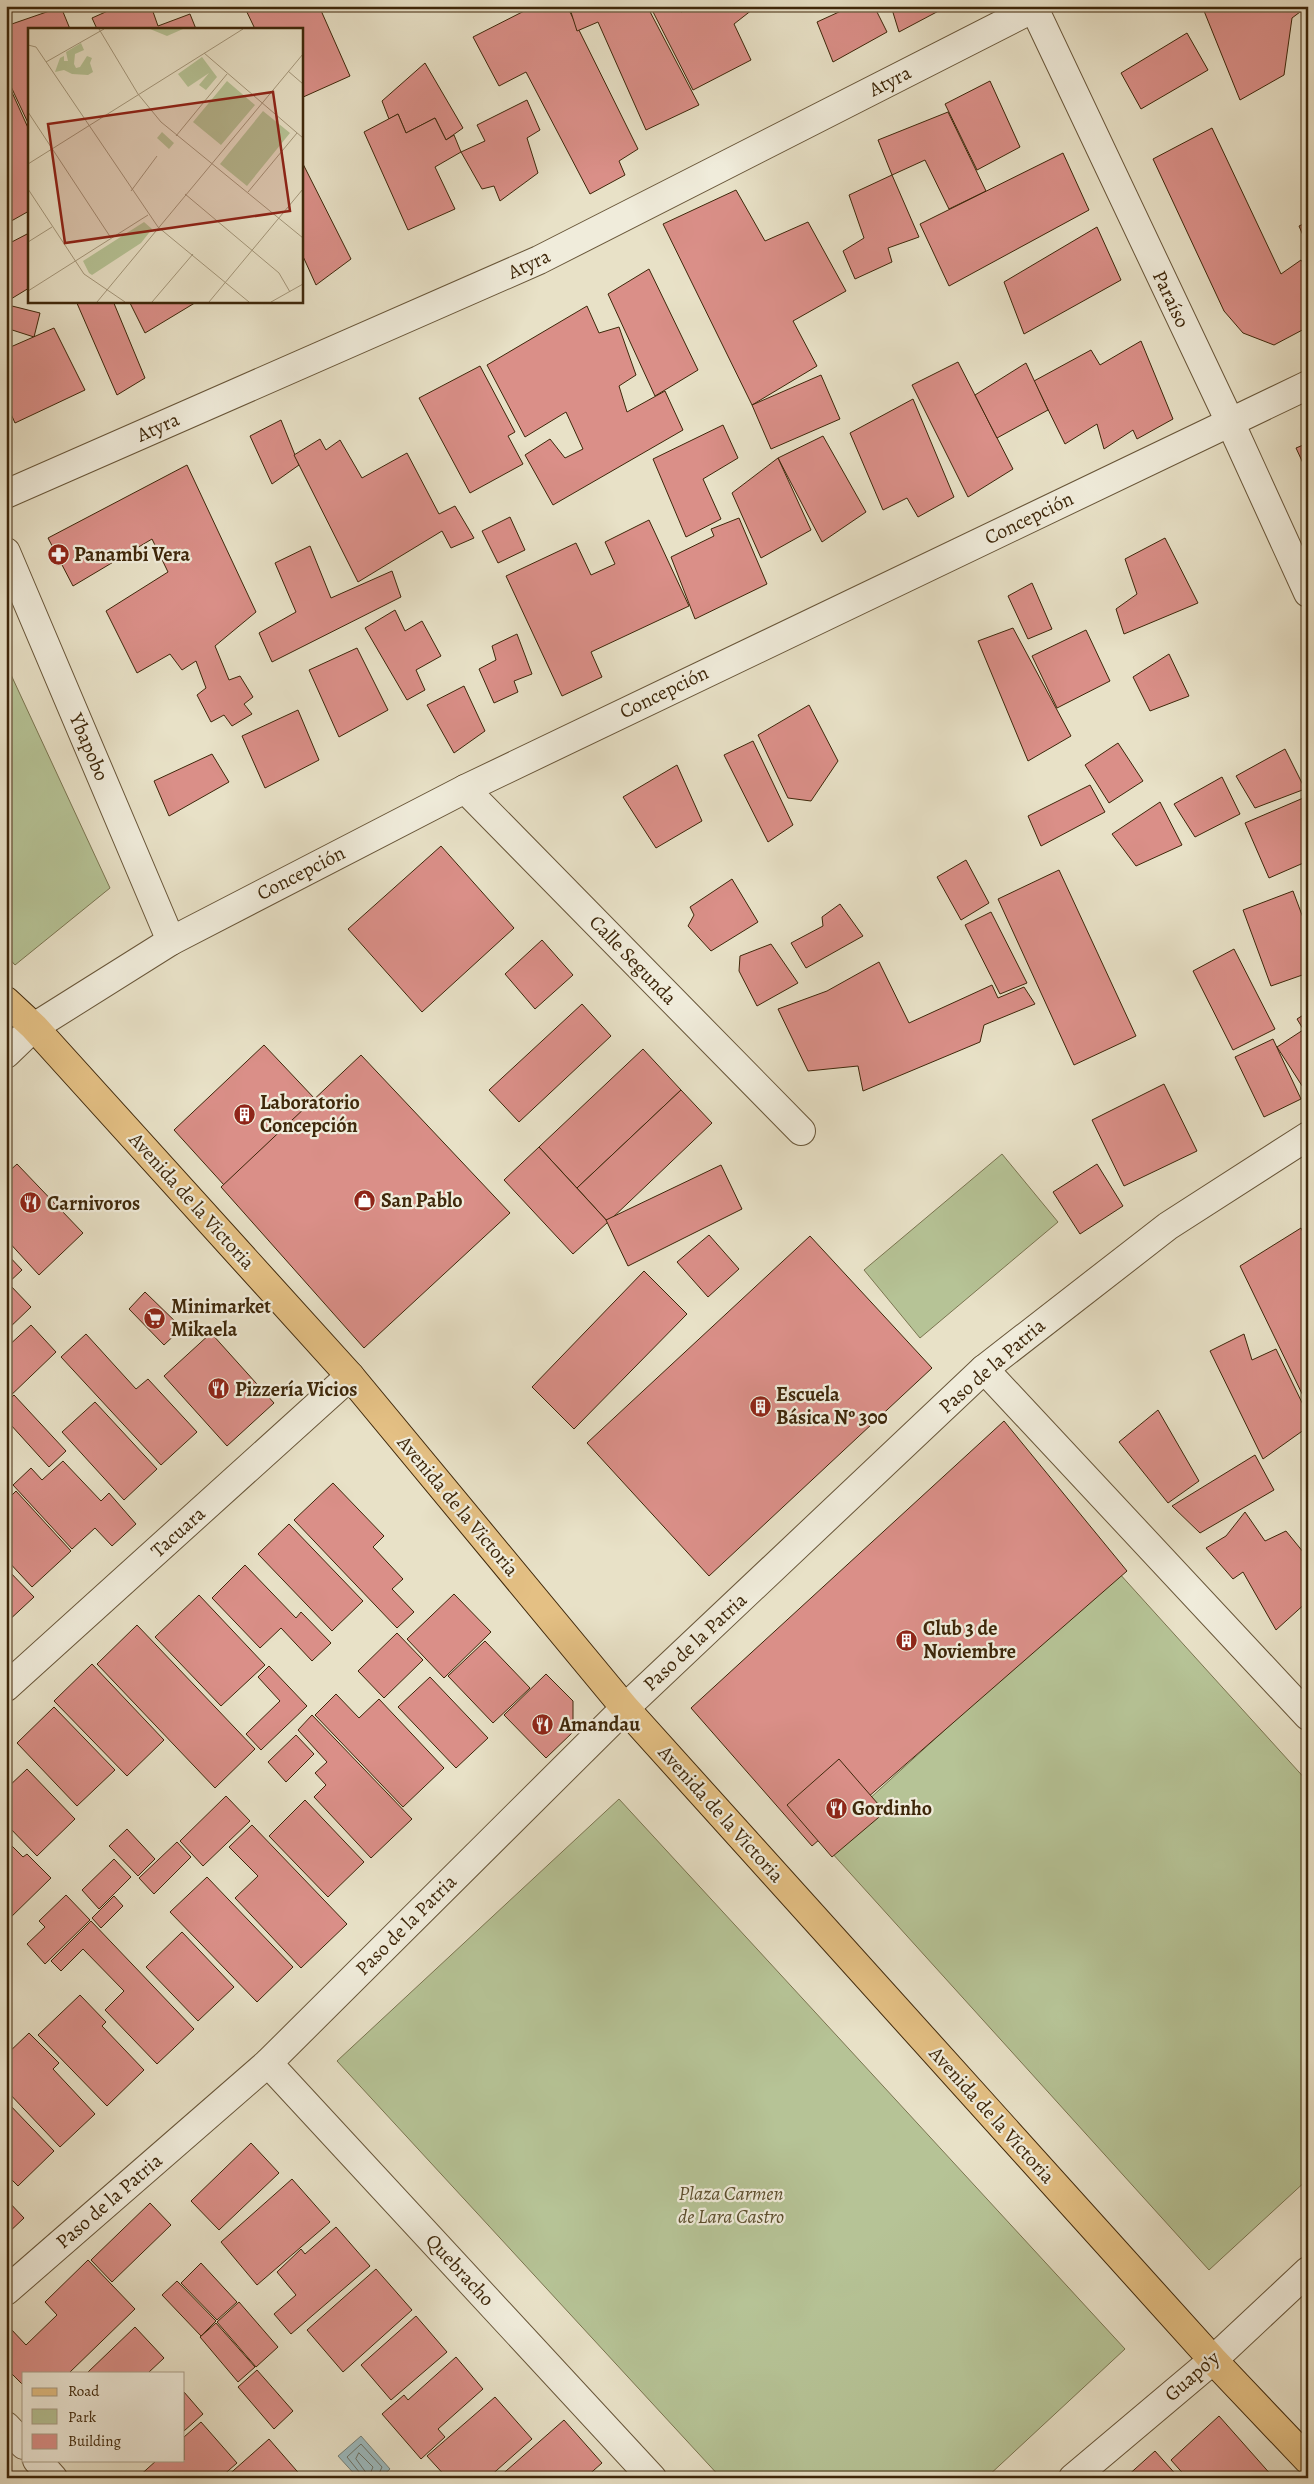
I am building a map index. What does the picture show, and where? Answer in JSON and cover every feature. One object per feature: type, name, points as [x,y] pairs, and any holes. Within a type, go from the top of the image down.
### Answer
[{"type":"main road","name":"Avenida de la Victoria","points":[[6,1001],[34,1027],[350,1376],[625,1708],[1213,2360],[1308,2460]]},
{"type":"street","name":"Paraíso","points":[[1035,7],[1230,422],[1308,593]]},
{"type":"street","name":"Atyra","points":[[6,494],[538,260],[1035,7]]},
{"type":"street","name":"Concepción","points":[[6,1054],[34,1027],[171,941],[465,789],[1308,385]]},
{"type":"street","name":"Ybapobo","points":[[6,552],[171,941]]},
{"type":"street","name":"Calle Segunda","points":[[465,789],[801,1131]]},
{"type":"street","name":"Paso de la Patria","points":[[6,2291],[268,2063],[625,1708],[984,1369],[1168,1226],[1308,1136]]},
{"type":"street","points":[[984,1369],[1308,1716]]},
{"type":"street","name":"Tacuara","points":[[6,1687],[350,1376]]},
{"type":"street","name":"Quebracho","points":[[268,2063],[652,2478]]},
{"type":"street","name":"Guapo'y","points":[[1074,2478],[1213,2360],[1308,2271]]},
{"type":"street","points":[[6,2426],[22,2443]]},
{"type":"street","points":[[39,2462],[53,2478]]},
{"type":"green space","points":[[6,664],[110,888],[15,965],[6,955]]},
{"type":"green space","points":[[1002,1154],[1058,1222],[920,1338],[864,1270]]},
{"type":"green space","points":[[1118,1572],[1308,1782],[1308,2179],[1209,2270],[822,1842]]},
{"type":"green space","name":"Plaza Carmen de Lara Castro","points":[[619,1799],[1125,2349],[986,2478],[721,2478],[337,2061]]},
{"type":"water","points":[[361,2436],[390,2469],[380,2478],[358,2478],[338,2456]]},
{"type":"building","points":[[119,6],[151,6],[158,26],[190,14],[196,28],[97,28],[92,18]]},
{"type":"building","points":[[244,6],[319,6],[350,76],[302,98],[302,28],[255,28]]},
{"type":"building","points":[[534,6],[567,6],[638,149],[619,161],[625,175],[590,194],[526,72],[499,86],[473,37]]},
{"type":"building","points":[[569,6],[647,6],[699,105],[646,130],[598,22],[577,31]]},
{"type":"building","points":[[650,6],[678,6],[681,12],[694,6],[757,6],[734,24],[751,60],[693,90]]},
{"type":"building","points":[[852,6],[874,6],[887,32],[833,62],[817,22]]},
{"type":"building","points":[[891,6],[948,6],[899,32]]},
{"type":"building","points":[[1202,6],[1308,6],[1292,18],[1284,75],[1240,100]]},
{"type":"building","points":[[61,7],[70,28],[28,28],[28,123],[6,76],[6,26]]},
{"type":"building","points":[[1187,33],[1208,70],[1141,109],[1121,73]]},
{"type":"building","points":[[425,63],[463,128],[446,140],[435,118],[406,133],[398,114],[389,119],[382,101]]},
{"type":"building","points":[[6,79],[28,128],[28,212],[6,224]]},
{"type":"building","points":[[990,81],[1020,147],[977,170],[945,104]]},
{"type":"building","points":[[527,100],[540,130],[527,138],[538,173],[500,201],[494,186],[482,189],[461,152],[485,141],[477,125]]},
{"type":"building","points":[[948,112],[986,191],[949,209],[925,160],[892,175],[878,140]]},
{"type":"building","points":[[398,114],[406,133],[435,118],[446,140],[454,135],[461,152],[435,167],[455,209],[408,230],[364,132]]},
{"type":"building","points":[[1212,128],[1281,274],[1301,260],[1308,271],[1308,327],[1274,345],[1243,333],[1224,311],[1153,159]]},
{"type":"building","points":[[1063,153],[1089,210],[949,286],[920,224]]},
{"type":"building","points":[[302,162],[351,259],[316,285],[302,254]]},
{"type":"building","points":[[892,175],[919,237],[888,248],[892,262],[855,279],[843,251],[864,238],[849,195]]},
{"type":"building","points":[[736,190],[765,241],[808,222],[846,291],[793,321],[817,366],[752,405],[663,224]]},
{"type":"building","points":[[1308,222],[1308,247],[1299,226]]},
{"type":"building","points":[[1097,227],[1121,280],[1024,334],[1004,282]]},
{"type":"building","points":[[28,234],[28,289],[6,302],[6,245]]},
{"type":"building","points":[[649,269],[698,370],[655,396],[608,294]]},
{"type":"building","points":[[76,302],[113,302],[145,378],[117,395]]},
{"type":"building","points":[[130,302],[196,302],[145,333]]},
{"type":"building","points":[[8,305],[40,313],[34,337],[6,328]]},
{"type":"building","points":[[587,306],[599,333],[619,327],[636,375],[619,386],[627,412],[665,391],[683,430],[553,505],[525,455],[550,439],[565,458],[583,449],[566,412],[525,437],[487,365]]},
{"type":"building","points":[[54,328],[85,390],[15,423],[6,403],[6,349]]},
{"type":"building","points":[[1141,341],[1173,419],[1137,439],[1133,430],[1104,449],[1097,424],[1065,444],[1034,381],[1091,350],[1100,365]]},
{"type":"building","points":[[958,362],[1013,469],[968,497],[912,385]]},
{"type":"building","points":[[1026,363],[1048,410],[997,438],[975,395]]},
{"type":"building","points":[[480,366],[515,432],[508,436],[523,464],[470,493],[419,398]]},
{"type":"building","points":[[821,375],[840,419],[771,449],[752,405]]},
{"type":"building","points":[[913,399],[954,497],[918,517],[907,498],[883,510],[850,433]]},
{"type":"building","points":[[281,420],[299,465],[272,484],[250,436]]},
{"type":"building","points":[[723,425],[738,458],[703,479],[721,519],[686,537],[653,459]]},
{"type":"building","points":[[823,436],[866,512],[822,542],[778,458]]},
{"type":"building","points":[[320,439],[326,450],[340,440],[362,478],[407,453],[439,514],[455,506],[474,538],[451,548],[442,531],[358,582],[294,455]]},
{"type":"building","points":[[1308,443],[1308,474],[1296,448]]},
{"type":"building","points":[[778,458],[811,530],[761,558],[732,493]]},
{"type":"building","points":[[187,465],[256,612],[215,646],[229,680],[240,676],[253,697],[244,704],[252,714],[232,726],[224,715],[211,722],[197,695],[206,688],[196,661],[182,670],[170,654],[137,673],[106,611],[168,572],[152,539],[73,586],[48,538]]},
{"type":"building","points":[[510,517],[525,550],[498,563],[482,531]]},
{"type":"building","points":[[739,518],[767,584],[695,619],[671,557],[714,536],[711,529]]},
{"type":"building","points":[[649,520],[689,606],[591,652],[602,677],[562,696],[506,576],[576,543],[591,575],[615,564],[605,542]]},
{"type":"building","points":[[1165,538],[1198,603],[1124,634],[1116,609],[1137,594],[1125,559]]},
{"type":"building","points":[[310,546],[331,598],[392,571],[401,597],[272,662],[259,633],[296,612],[275,563]]},
{"type":"building","points":[[1032,583],[1052,629],[1028,639],[1008,596]]},
{"type":"building","points":[[395,610],[405,631],[422,621],[441,656],[416,670],[425,690],[407,700],[365,628]]},
{"type":"building","points":[[1013,628],[1071,736],[1028,761],[978,641]]},
{"type":"building","points":[[1086,630],[1110,681],[1057,708],[1032,656]]},
{"type":"building","points":[[517,634],[532,674],[514,681],[518,692],[494,703],[479,669],[496,660],[492,646]]},
{"type":"building","points":[[357,648],[388,710],[339,737],[309,670]]},
{"type":"building","points":[[1169,654],[1189,696],[1150,711],[1133,677]]},
{"type":"building","points":[[464,686],[485,731],[454,753],[427,705]]},
{"type":"building","points":[[809,705],[838,761],[811,801],[788,798],[758,735]]},
{"type":"building","points":[[298,710],[319,760],[265,788],[242,736]]},
{"type":"building","points":[[753,741],[793,825],[768,842],[724,755]]},
{"type":"building","points":[[1118,743],[1143,781],[1109,803],[1085,765]]},
{"type":"building","points":[[1285,749],[1305,789],[1255,808],[1236,776]]},
{"type":"building","points":[[212,754],[229,782],[169,816],[154,781]]},
{"type":"building","points":[[677,765],[702,821],[656,848],[623,797]]},
{"type":"building","points":[[1222,777],[1240,814],[1195,837],[1174,804]]},
{"type":"building","points":[[1090,785],[1105,812],[1041,846],[1028,816]]},
{"type":"building","points":[[1308,796],[1308,861],[1269,878],[1245,823]]},
{"type":"building","points":[[1160,802],[1182,845],[1136,866],[1112,834]]},
{"type":"building","points":[[441,846],[514,928],[422,1012],[348,929]]},
{"type":"building","points":[[966,860],[989,903],[961,920],[937,877]]},
{"type":"building","points":[[1059,870],[1136,1036],[1074,1065],[998,899]]},
{"type":"building","points":[[732,879],[758,922],[711,951],[688,926],[694,915],[690,907]]},
{"type":"building","points":[[1293,891],[1308,931],[1308,973],[1271,986],[1243,910]]},
{"type":"building","points":[[840,904],[863,936],[806,968],[791,943],[823,926],[822,917]]},
{"type":"building","points":[[991,912],[1027,983],[1000,994],[965,925]]},
{"type":"building","points":[[542,940],[573,975],[535,1009],[505,974]]},
{"type":"building","points":[[771,944],[798,983],[757,1006],[739,971],[740,956]]},
{"type":"building","points":[[1234,949],[1275,1029],[1233,1050],[1193,971]]},
{"type":"building","points":[[879,962],[909,1023],[992,985],[998,998],[1024,987],[1035,1004],[984,1025],[980,1042],[863,1091],[858,1066],[808,1071],[778,1009],[827,991]]},
{"type":"building","points":[[582,1004],[611,1036],[519,1122],[489,1090]]},
{"type":"building","points":[[1308,1012],[1308,1037],[1297,1019]]},
{"type":"building","points":[[1303,1030],[1308,1037],[1308,1095],[1277,1047]]},
{"type":"building","points":[[1273,1039],[1301,1099],[1264,1117],[1235,1057]]},
{"type":"building","name":"Laboratorio Concepción","points":[[264,1045],[315,1099],[224,1185],[174,1130]]},
{"type":"building","points":[[643,1049],[681,1090],[577,1188],[539,1147]]},
{"type":"building","name":"San Pablo","points":[[361,1055],[510,1213],[364,1348],[221,1187]]},
{"type":"building","points":[[1164,1084],[1197,1151],[1124,1186],[1092,1120]]},
{"type":"building","points":[[681,1090],[712,1123],[608,1222],[577,1188]]},
{"type":"building","points":[[539,1147],[608,1222],[573,1254],[504,1180]]},
{"type":"building","name":"Carnivoros","points":[[17,1164],[83,1233],[39,1275],[6,1239],[6,1174]]},
{"type":"building","points":[[1097,1164],[1123,1206],[1080,1234],[1053,1192]]},
{"type":"building","points":[[721,1165],[742,1209],[628,1266],[606,1220]]},
{"type":"building","points":[[1301,1228],[1308,1243],[1308,1406],[1240,1266]]},
{"type":"building","points":[[709,1235],[739,1269],[708,1297],[677,1262]]},
{"type":"building","name":"Escuela Básica Nº 300","points":[[810,1236],[932,1368],[709,1576],[587,1443]]},
{"type":"building","points":[[6,1253],[22,1270],[6,1285]]},
{"type":"building","points":[[644,1271],[687,1314],[574,1429],[532,1387]]},
{"type":"building","points":[[8,1283],[31,1307],[6,1331],[6,1285]]},
{"type":"building","name":"Minimarket Mikaela","points":[[145,1292],[182,1328],[164,1345],[129,1309]]},
{"type":"building","points":[[31,1325],[56,1352],[6,1400],[6,1348]]},
{"type":"building","name":"Pizzería Vicios","points":[[211,1333],[274,1403],[227,1446],[164,1376]]},
{"type":"building","points":[[86,1334],[136,1389],[148,1379],[197,1432],[161,1465],[61,1357]]},
{"type":"building","points":[[1244,1334],[1252,1360],[1276,1349],[1308,1415],[1308,1427],[1263,1459],[1210,1351]]},
{"type":"building","points":[[14,1395],[66,1451],[49,1467],[10,1424],[6,1428],[6,1403]]},
{"type":"building","points":[[95,1402],[157,1469],[124,1500],[62,1432]]},
{"type":"building","points":[[1158,1410],[1199,1481],[1168,1503],[1119,1442]]},
{"type":"building","name":"Club 3 de Noviembre","points":[[1004,1421],[1127,1571],[812,1846],[691,1708]]},
{"type":"building","points":[[1255,1455],[1274,1490],[1200,1533],[1172,1506]]},
{"type":"building","points":[[63,1461],[101,1501],[109,1493],[136,1524],[112,1546],[95,1528],[72,1549],[13,1485],[31,1468],[42,1480]]},
{"type":"building","points":[[333,1483],[384,1536],[373,1547],[403,1579],[392,1589],[414,1612],[397,1628],[294,1520]]},
{"type":"building","points":[[16,1491],[71,1551],[32,1587],[6,1559],[6,1501]]},
{"type":"building","points":[[1245,1512],[1265,1541],[1286,1531],[1308,1558],[1308,1601],[1276,1630],[1243,1572],[1233,1579],[1206,1548],[1226,1536]]},
{"type":"building","points":[[289,1524],[363,1601],[332,1631],[258,1554]]},
{"type":"building","points":[[245,1565],[296,1618],[301,1612],[331,1643],[312,1661],[281,1628],[260,1648],[212,1598]]},
{"type":"building","points":[[6,1568],[34,1597],[6,1623]]},
{"type":"building","points":[[454,1594],[491,1632],[444,1678],[407,1639]]},
{"type":"building","points":[[199,1595],[265,1665],[221,1706],[155,1637]]},
{"type":"building","points":[[137,1625],[255,1749],[215,1788],[97,1664]]},
{"type":"building","points":[[397,1633],[423,1660],[384,1698],[358,1671]]},
{"type":"building","points":[[485,1641],[530,1688],[493,1723],[448,1676]]},
{"type":"building","points":[[92,1664],[164,1740],[127,1776],[54,1701]]},
{"type":"building","points":[[269,1666],[307,1706],[261,1750],[246,1734],[280,1701],[258,1677]]},
{"type":"building","name":"Amandau","points":[[546,1674],[573,1701],[573,1732],[546,1758],[504,1715]]},
{"type":"building","points":[[430,1677],[488,1738],[456,1768],[398,1707]]},
{"type":"building","points":[[336,1694],[359,1718],[379,1699],[444,1768],[403,1807],[315,1715]]},
{"type":"building","points":[[54,1707],[115,1770],[77,1806],[17,1743]]},
{"type":"building","points":[[312,1715],[412,1819],[371,1858],[314,1797],[326,1785],[315,1773],[327,1762],[298,1730]]},
{"type":"building","points":[[296,1735],[314,1754],[286,1782],[268,1762]]},
{"type":"building","name":"Gordinho","points":[[839,1759],[885,1812],[832,1857],[787,1805]]},
{"type":"building","points":[[27,1769],[75,1819],[37,1856],[6,1824],[6,1789]]},
{"type":"building","points":[[226,1796],[250,1821],[203,1866],[180,1841]]},
{"type":"building","points":[[305,1800],[364,1862],[328,1897],[269,1836]]},
{"type":"building","points":[[252,1825],[347,1924],[301,1968],[235,1898],[258,1876],[229,1847]]},
{"type":"building","points":[[127,1829],[155,1859],[138,1876],[109,1846]]},
{"type":"building","points":[[6,1840],[23,1857],[27,1854],[51,1878],[8,1920]]},
{"type":"building","points":[[177,1842],[191,1857],[154,1894],[139,1878]]},
{"type":"building","points":[[114,1859],[131,1877],[99,1909],[82,1890]]},
{"type":"building","points":[[207,1877],[293,1967],[257,2002],[170,1912]]},
{"type":"building","points":[[66,1895],[90,1920],[45,1964],[27,1944],[45,1927],[39,1921]]},
{"type":"building","points":[[114,1896],[123,1906],[101,1928],[92,1918]]},
{"type":"building","points":[[91,1921],[194,2029],[157,2064],[105,2010],[124,1991],[83,1949],[61,1971],[51,1961]]},
{"type":"building","points":[[182,1932],[234,1987],[198,2021],[146,1967]]},
{"type":"building","points":[[80,1995],[106,2022],[102,2026],[144,2070],[107,2106],[38,2035]]},
{"type":"building","points":[[29,2033],[59,2063],[53,2069],[95,2114],[60,2147],[6,2090],[6,2055]]},
{"type":"building","points":[[6,2101],[54,2151],[18,2186],[6,2174]]},
{"type":"building","points":[[251,2143],[279,2173],[219,2230],[191,2201]]},
{"type":"building","points":[[292,2179],[330,2222],[257,2285],[221,2242]]},
{"type":"building","points":[[6,2199],[24,2218],[6,2235]]},
{"type":"building","points":[[150,2203],[171,2225],[112,2282],[91,2260]]},
{"type":"building","points":[[336,2227],[370,2266],[291,2334],[274,2314],[296,2295],[277,2272],[301,2249],[305,2254]]},
{"type":"building","points":[[88,2260],[135,2309],[70,2372],[22,2372],[22,2384],[6,2368],[6,2331],[10,2328],[26,2345],[57,2315],[45,2302]]},
{"type":"building","points":[[201,2263],[237,2302],[217,2320],[181,2283]]},
{"type":"building","points":[[376,2269],[412,2310],[343,2372],[307,2330]]},
{"type":"building","points":[[177,2281],[216,2321],[201,2336],[162,2295]]},
{"type":"building","points":[[239,2302],[278,2347],[256,2367],[217,2322]]},
{"type":"building","points":[[416,2316],[447,2352],[391,2400],[361,2365]]},
{"type":"building","points":[[216,2323],[255,2367],[238,2382],[200,2337]]},
{"type":"building","points":[[135,2327],[164,2358],[149,2372],[88,2372]]},
{"type":"building","points":[[456,2357],[483,2389],[438,2429],[445,2437],[421,2459],[382,2414],[404,2395],[408,2400]]},
{"type":"building","points":[[257,2370],[293,2411],[274,2429],[238,2387]]},
{"type":"building","points":[[185,2393],[203,2414],[185,2430]]},
{"type":"building","points":[[495,2397],[532,2439],[488,2478],[447,2478],[427,2456]]},
{"type":"building","points":[[1219,2416],[1272,2478],[1187,2478],[1171,2460]]},
{"type":"building","points":[[564,2420],[602,2463],[585,2478],[498,2478]]},
{"type":"building","points":[[201,2422],[237,2463],[220,2478],[137,2478],[155,2462],[185,2462],[185,2436]]},
{"type":"building","points":[[269,2439],[303,2478],[225,2478]]},
{"type":"building","points":[[1155,2451],[1179,2478],[1125,2478]]},
{"type":"place","name":"Panambi Vera","points":[[58,554]]},
{"type":"place","name":"Laboratorio Concepción","points":[[244,1114]]},
{"type":"place","name":"San Pablo","points":[[365,1200]]},
{"type":"place","name":"Carnivoros","points":[[31,1203]]},
{"type":"place","name":"Minimarket Mikaela","points":[[155,1318]]},
{"type":"place","name":"Pizzería Vicios","points":[[219,1389]]},
{"type":"place","name":"Escuela Básica Nº 300","points":[[760,1406]]},
{"type":"place","name":"Club 3 de Noviembre","points":[[907,1640]]},
{"type":"place","name":"Amandau","points":[[543,1724]]},
{"type":"place","name":"Gordinho","points":[[836,1808]]}]
